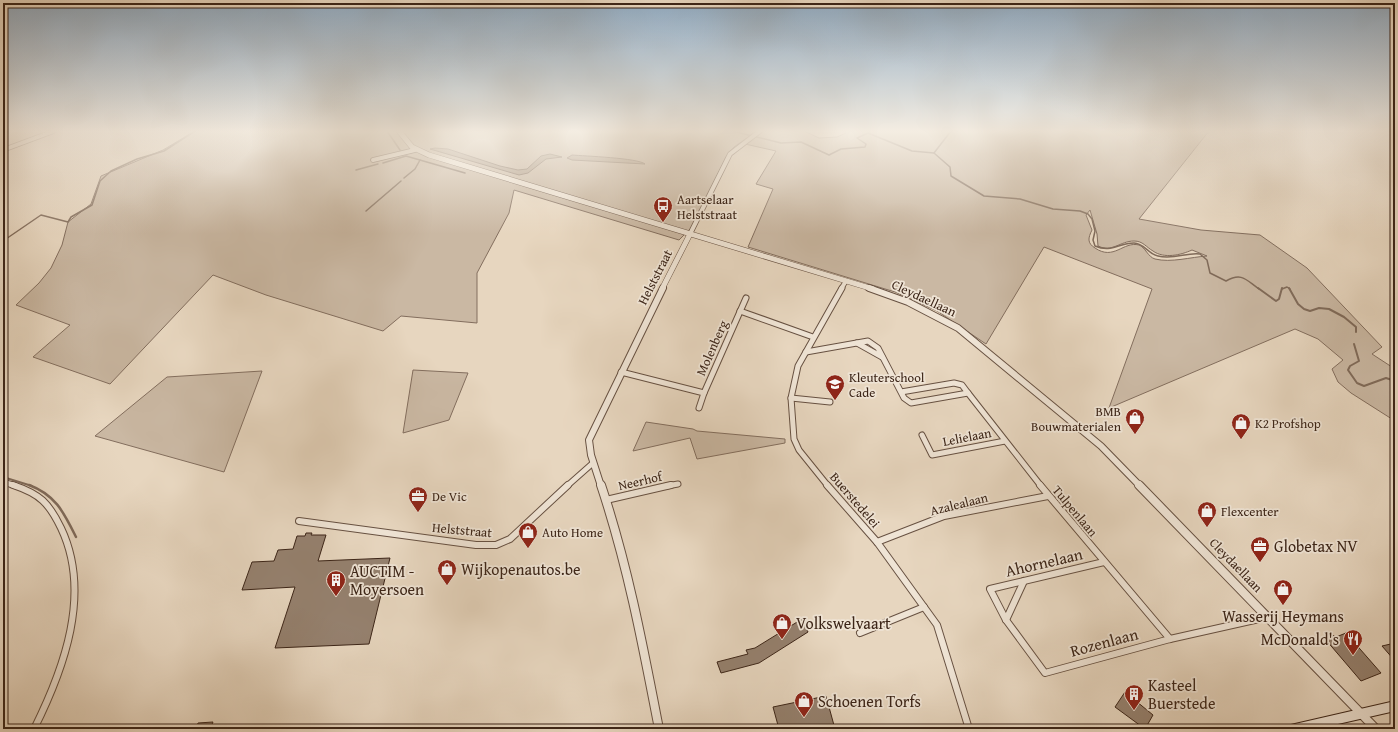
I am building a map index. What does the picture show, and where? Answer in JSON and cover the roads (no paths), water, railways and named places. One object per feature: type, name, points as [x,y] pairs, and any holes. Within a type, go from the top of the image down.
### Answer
[{"type":"main road","points":[[1295,729],[1395,706]]},
{"type":"street","name":"Cleydaellaan","points":[[465,165],[846,281],[908,302],[936,315],[977,343],[1101,446],[1376,729]]},
{"type":"street","points":[[690,234],[724,165]]},
{"type":"street","name":"Helststraat","points":[[659,729],[632,592],[618,537],[593,463],[589,448],[589,440],[621,372],[690,234]]},
{"type":"street","name":"Buerstedelei","points":[[846,281],[798,366],[791,398],[794,438],[799,450],[815,472],[877,542],[937,625],[969,729]]},
{"type":"street","name":"Molenberg","points":[[699,408],[704,393],[746,298]]},
{"type":"street","name":"Molenberg","points":[[740,311],[813,337]]},
{"type":"street","points":[[806,352],[868,341],[873,343],[883,358],[904,398],[911,402],[968,393],[962,385],[954,383],[901,392]]},
{"type":"street","points":[[857,343],[883,358]]},
{"type":"street","name":"Molenberg","points":[[621,372],[704,393]]},
{"type":"street","name":"Tulpenlaan","points":[[968,393],[1048,496],[1170,640]]},
{"type":"street","points":[[791,398],[830,402]]},
{"type":"street","name":"Lelielaan","points":[[922,435],[932,455],[1005,441]]},
{"type":"street","name":"Helststraat","points":[[299,521],[476,545],[496,545],[510,539],[593,463]]},
{"type":"street","points":[[3,482],[38,496],[65,532],[72,557],[75,592],[67,643],[52,690],[34,729]]},
{"type":"street","name":"Neerhof","points":[[606,500],[678,484]]},
{"type":"street","name":"Azalealaan","points":[[877,542],[944,516],[1048,496]]},
{"type":"street","name":"Ahornelaan","points":[[990,589],[1104,562]]},
{"type":"street","points":[[1006,620],[1024,581]]},
{"type":"street","name":"Rozenlaan","points":[[990,589],[1006,620],[1045,673],[1170,640],[1268,617]]},
{"type":"street","points":[[860,633],[924,607]]},
{"type":"waterway","points":[[3,241],[41,215],[68,222],[71,217],[92,205],[100,181],[111,171],[124,165]]},
{"type":"waterway","points":[[356,170],[374,165]]},
{"type":"waterway","points":[[404,178],[415,169],[417,165]]},
{"type":"waterway","points":[[438,165],[465,173]]},
{"type":"waterway","points":[[948,165],[950,167],[951,176],[984,196],[1020,199],[1053,209],[1080,211],[1088,214],[1092,219],[1095,231],[1093,240],[1095,246],[1101,248],[1111,248],[1128,243],[1137,243],[1158,256],[1175,257],[1200,254],[1207,260],[1210,273],[1226,281],[1236,277],[1244,278],[1259,289]]},
{"type":"waterway","points":[[366,211],[401,181]]},
{"type":"waterway","points":[[1282,289],[1287,287],[1289,289]]},
{"type":"waterway","points":[[1258,288],[1276,301],[1279,299],[1282,288]]},
{"type":"waterway","points":[[1289,289],[1298,304],[1304,309],[1310,311],[1319,308],[1329,309],[1344,317],[1356,327],[1356,332]]},
{"type":"waterway","points":[[1354,344],[1359,361],[1350,366],[1348,370],[1357,383],[1364,386],[1386,378],[1395,381]]},
{"type":"waterway","points":[[3,477],[30,485]]},
{"type":"waterway","points":[[30,485],[46,494],[53,500],[63,513],[76,537]]},
{"type":"place","name":"Aartselaar Helststraat","points":[[663,223]]},
{"type":"place","name":"Kleuterschool Cade","points":[[835,401]]},
{"type":"place","name":"BMB Bouwmaterialen","points":[[1135,435]]},
{"type":"place","name":"K2 Profshop","points":[[1241,440]]},
{"type":"place","name":"De Vic","points":[[418,513]]},
{"type":"place","name":"Flexcenter","points":[[1207,528]]},
{"type":"place","name":"Auto Home","points":[[528,549]]},
{"type":"place","name":"Globetax NV","points":[[1260,563]]},
{"type":"place","name":"Wijkopenautos.be","points":[[447,586]]},
{"type":"place","name":"AUCTIM - Moyersoen","points":[[336,597]]},
{"type":"place","name":"Wasserij Heymans","points":[[1283,606]]},
{"type":"place","name":"Volkswelvaart","points":[[782,640]]},
{"type":"place","name":"McDonald's","points":[[1353,656]]},
{"type":"place","name":"Kasteel Buerstede","points":[[1134,711]]},
{"type":"place","name":"Schoenen Torfs","points":[[804,718]]}]
